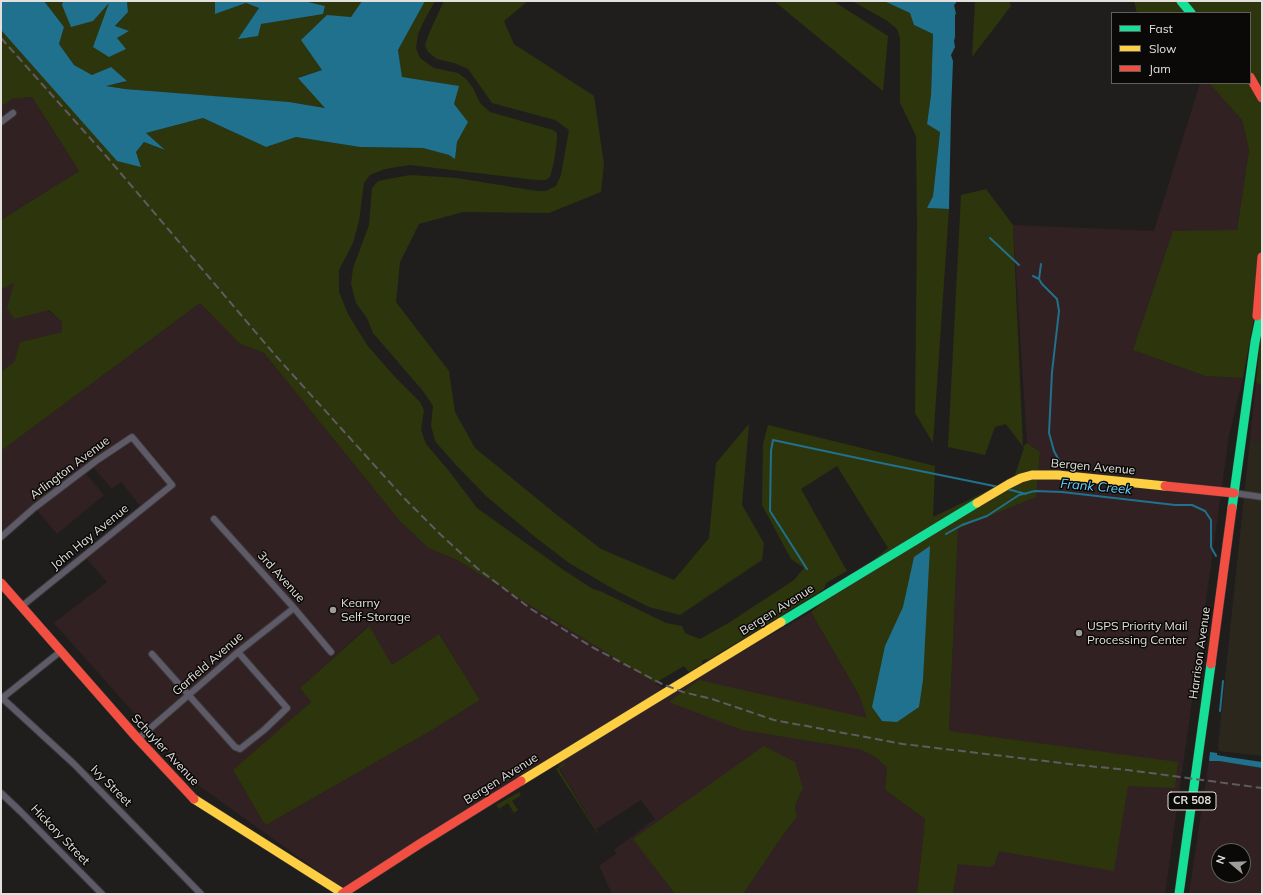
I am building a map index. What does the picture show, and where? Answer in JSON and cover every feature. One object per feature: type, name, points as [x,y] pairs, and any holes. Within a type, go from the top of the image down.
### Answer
[{"type":"main road","points":[[1181,1],[1189,12]]},
{"type":"main road","points":[[1251,79],[1262,98]]},
{"type":"main road","name":"CR 508","points":[[1255,342],[1262,257]]},
{"type":"main road","name":"CR 508","points":[[1255,342],[1262,308]]},
{"type":"main road","name":"Harrison Avenue","points":[[1179,894],[1255,342]]},
{"type":"main road","name":"Bergen Avenue","points":[[343,894],[421,843],[562,756],[888,556],[1021,478],[1032,475],[1058,475],[1234,493]]},
{"type":"main road","name":"Schuyler Avenue","points":[[1,583],[183,788],[200,803],[343,894]]},
{"type":"street","points":[[1,122],[13,113]]},
{"type":"street","name":"Arlington Avenue","points":[[1,537],[34,508],[96,461],[132,437],[172,485]]},
{"type":"street","name":"John Hay Avenue","points":[[22,606],[172,485]]},
{"type":"street","name":"Bergen Avenue","points":[[1234,493],[1262,497]]},
{"type":"street","name":"3rd Avenue","points":[[214,519],[294,608],[331,652]]},
{"type":"street","name":"Garfield Avenue","points":[[138,739],[238,652],[294,608]]},
{"type":"street","points":[[1,698],[61,651]]},
{"type":"street","points":[[152,654],[235,747],[240,749],[264,730],[287,708],[238,652]]},
{"type":"street","name":"Ivy Street","points":[[1,698],[74,764],[201,894]]},
{"type":"street","name":"Hickory Street","points":[[1,793],[102,894]]},
{"type":"shaded area","points":[[1200,84],[1210,84],[1242,120],[1249,150],[1237,230],[1133,350],[1205,376],[1243,378],[1229,436],[1165,894],[953,894],[958,864],[949,731],[958,529],[1036,496],[1040,453],[1027,443],[1013,225],[1154,231]]},
{"type":"shaded area","points":[[32,97],[79,171],[1,220],[1,107],[12,99]]},
{"type":"shaded area","points":[[14,282],[62,322],[62,332],[20,342],[14,362],[1,372],[1,290]]},
{"type":"shaded area","points":[[200,303],[240,344],[264,353],[399,520],[428,548],[457,560],[671,693],[811,612],[868,711],[888,757],[885,790],[925,819],[917,894],[743,894],[797,817],[795,806],[803,788],[633,838],[675,894],[612,894],[599,866],[617,853],[614,850],[655,819],[641,800],[596,829],[557,764],[346,891],[198,785],[54,623],[107,582],[83,555],[141,507],[121,482],[112,489],[91,465],[83,470],[104,495],[57,534],[36,509],[1,537],[1,451]],"holes":[[[368,626],[392,665],[439,634],[480,700],[432,730],[266,825],[233,770],[311,702],[300,688]]]},
{"type":"shaded area","points":[[1256,383],[1262,385],[1262,442],[1250,439]]},
{"type":"shaded area","points":[[1250,439],[1262,442],[1262,756],[1219,751],[1218,746]]},
{"type":"shaded area","points":[[1209,761],[1219,761],[1262,768],[1262,894],[1189,894]]},
{"type":"green space","points":[[44,1],[63,1],[62,5],[109,2],[117,38],[129,31],[115,27],[128,12],[127,1],[215,1],[215,14],[246,3],[259,8],[239,39],[261,24],[323,13],[325,6],[304,1],[362,1],[351,17],[327,16],[322,70],[299,77],[326,108],[294,103],[105,86],[126,82],[92,75],[74,65],[59,44],[64,27]]},
{"type":"green space","points":[[425,1],[435,1],[418,34],[416,48],[420,58],[434,68],[458,73],[466,79],[473,88],[480,103],[490,112],[553,130],[557,133],[554,162],[550,177],[546,180],[410,165],[385,169],[370,175],[364,183],[359,221],[353,243],[339,270],[339,292],[348,314],[367,345],[395,377],[420,402],[424,410],[421,430],[426,444],[477,508],[565,571],[593,589],[666,623],[682,626],[685,633],[700,639],[730,622],[794,580],[804,568],[791,559],[762,505],[763,444],[768,425],[935,466],[933,517],[1014,478],[1024,448],[1023,447],[1027,443],[1040,452],[1036,497],[958,529],[949,731],[1178,762],[1175,788],[1128,786],[1114,871],[999,851],[994,865],[989,867],[958,864],[953,894],[917,894],[925,819],[885,790],[887,767],[874,756],[859,749],[742,730],[669,702],[699,680],[867,718],[860,697],[811,612],[888,548],[837,466],[801,489],[847,571],[826,583],[824,589],[708,660],[706,659],[702,661],[702,664],[689,672],[684,666],[655,683],[457,560],[428,548],[399,520],[264,353],[240,344],[200,303],[1,451],[1,372],[14,362],[20,342],[62,332],[62,322],[49,310],[14,319],[7,308],[14,283],[1,290],[1,220],[79,171],[32,97],[12,99],[1,107],[1,30],[118,161],[141,166],[136,152],[144,142],[164,150],[146,133],[203,118],[266,147],[296,137],[360,147],[423,148],[455,158],[457,142],[468,122],[402,77],[398,50]]},
{"type":"green space","points":[[444,1],[528,1],[504,21],[514,44],[594,96],[604,164],[601,192],[549,213],[463,212],[419,224],[400,262],[396,302],[449,371],[455,412],[475,448],[601,549],[674,580],[709,538],[716,463],[749,424],[742,505],[764,543],[762,560],[680,615],[649,607],[615,590],[569,563],[486,496],[435,441],[431,425],[433,406],[423,391],[373,333],[367,318],[356,303],[351,284],[353,268],[369,225],[372,188],[378,181],[410,175],[457,178],[537,191],[546,191],[556,186],[561,175],[569,130],[555,120],[492,103],[468,69],[454,63],[437,59],[428,52],[425,45]]},
{"type":"green space","points":[[774,1],[833,1],[888,36],[883,91]]},
{"type":"green space","points":[[852,1],[884,1],[911,13],[914,25],[933,34],[931,95],[927,124],[940,131],[933,196],[927,208],[949,209],[933,443],[915,413],[917,225],[916,136],[900,103],[900,38],[897,29],[886,20]]},
{"type":"green space","points":[[975,1],[1009,1],[1011,6],[972,57]]},
{"type":"green space","points":[[1134,1],[1262,1],[1262,257],[1258,296],[1243,378],[1205,376],[1133,350],[1173,231],[1237,230],[1249,150],[1242,120],[1210,84],[1251,84],[1251,12],[1137,12]]},
{"type":"green space","points":[[986,189],[1013,225],[1023,447],[1006,424],[995,427],[985,455],[948,447],[961,195]]},
{"type":"green space","points":[[1262,321],[1262,385],[1256,383]]},
{"type":"green space","points":[[369,626],[392,665],[439,634],[480,700],[432,730],[266,825],[233,770],[311,702],[300,688]]},
{"type":"green space","points":[[764,746],[795,762],[803,788],[795,806],[797,817],[743,894],[675,894],[633,839]]},
{"type":"green space","points":[[565,763],[565,765],[559,769],[598,834],[556,769]]},
{"type":"green space","points":[[519,792],[521,795],[512,801],[518,810],[514,813],[508,803],[499,809],[496,805]]},
{"type":"water","points":[[1,1],[44,1],[64,27],[59,44],[74,65],[92,75],[111,67],[127,81],[106,86],[125,89],[289,102],[325,108],[298,78],[322,70],[301,40],[327,15],[351,17],[362,1],[425,1],[398,50],[402,77],[459,86],[454,104],[468,122],[457,142],[455,159],[449,155],[423,148],[360,147],[296,137],[266,147],[203,118],[146,133],[165,150],[144,142],[136,152],[141,167],[117,161],[1,30]]},
{"type":"water","points":[[63,1],[127,1],[128,12],[115,26],[129,31],[117,38],[126,49],[109,57],[93,47],[109,3],[93,21],[71,27],[62,5]]},
{"type":"water","points":[[215,1],[304,1],[325,6],[323,14],[261,24],[258,36],[238,39],[259,8],[246,3],[215,14]]},
{"type":"water","points":[[884,1],[956,1],[954,5],[956,14],[955,47],[951,55],[953,61],[949,209],[927,208],[933,196],[940,132],[927,124],[931,95],[933,34],[914,25],[910,13]]},
{"type":"water","points":[[930,546],[923,680],[919,707],[897,722],[882,721],[872,707],[885,646],[903,607],[914,557]]},
{"type":"water","points":[[1210,752],[1217,753],[1217,755],[1262,762],[1262,768],[1219,761],[1209,761]]},
{"type":"waterway","points":[[990,238],[1019,265]]},
{"type":"waterway","points":[[1041,264],[1039,279],[1057,299],[1059,311],[1052,372],[1049,433],[1054,451],[1062,466]]},
{"type":"waterway","points":[[1033,276],[1039,279]]},
{"type":"waterway","points":[[807,569],[770,511],[771,451],[773,440],[999,487]]},
{"type":"waterway","points":[[1007,489],[1026,494]]},
{"type":"waterway","name":"Frank Creek","points":[[946,534],[962,525],[987,516],[1019,495],[1035,491],[1062,492],[1175,505],[1192,505],[1205,511],[1211,520],[1211,547],[1216,556]]},
{"type":"waterway","name":"Frank Creek","points":[[1220,711],[1223,681]]},
{"type":"railway","points":[[1,38],[107,157],[275,355],[403,497],[477,568],[531,609],[592,647],[662,684],[774,720],[903,744],[1128,770],[1262,788]]},
{"type":"traffic: fast","points":[[1181,1],[1190,12]]},
{"type":"traffic: fast","points":[[1232,508],[1255,342],[1262,308]]},
{"type":"traffic: fast","points":[[781,622],[977,503]]},
{"type":"traffic: fast","points":[[1179,894],[1211,664]]},
{"type":"traffic: slow","points":[[977,503],[1009,484],[1021,478],[1032,475],[1058,475],[1165,486]]},
{"type":"traffic: slow","points":[[521,781],[781,622]]},
{"type":"traffic: slow","points":[[194,799],[344,894]]},
{"type":"traffic: jam","points":[[1251,79],[1262,98]]},
{"type":"traffic: jam","points":[[1257,316],[1262,257]]},
{"type":"traffic: jam","points":[[1165,486],[1234,493]]},
{"type":"traffic: jam","points":[[1211,664],[1232,508]]},
{"type":"traffic: jam","points":[[1,583],[138,739],[194,799]]},
{"type":"traffic: jam","points":[[342,894],[521,781]]},
{"type":"place","name":"Kearny Self-Storage","points":[[333,610]]},
{"type":"place","name":"USPS Priority Mail Processing Center","points":[[1079,633]]}]
